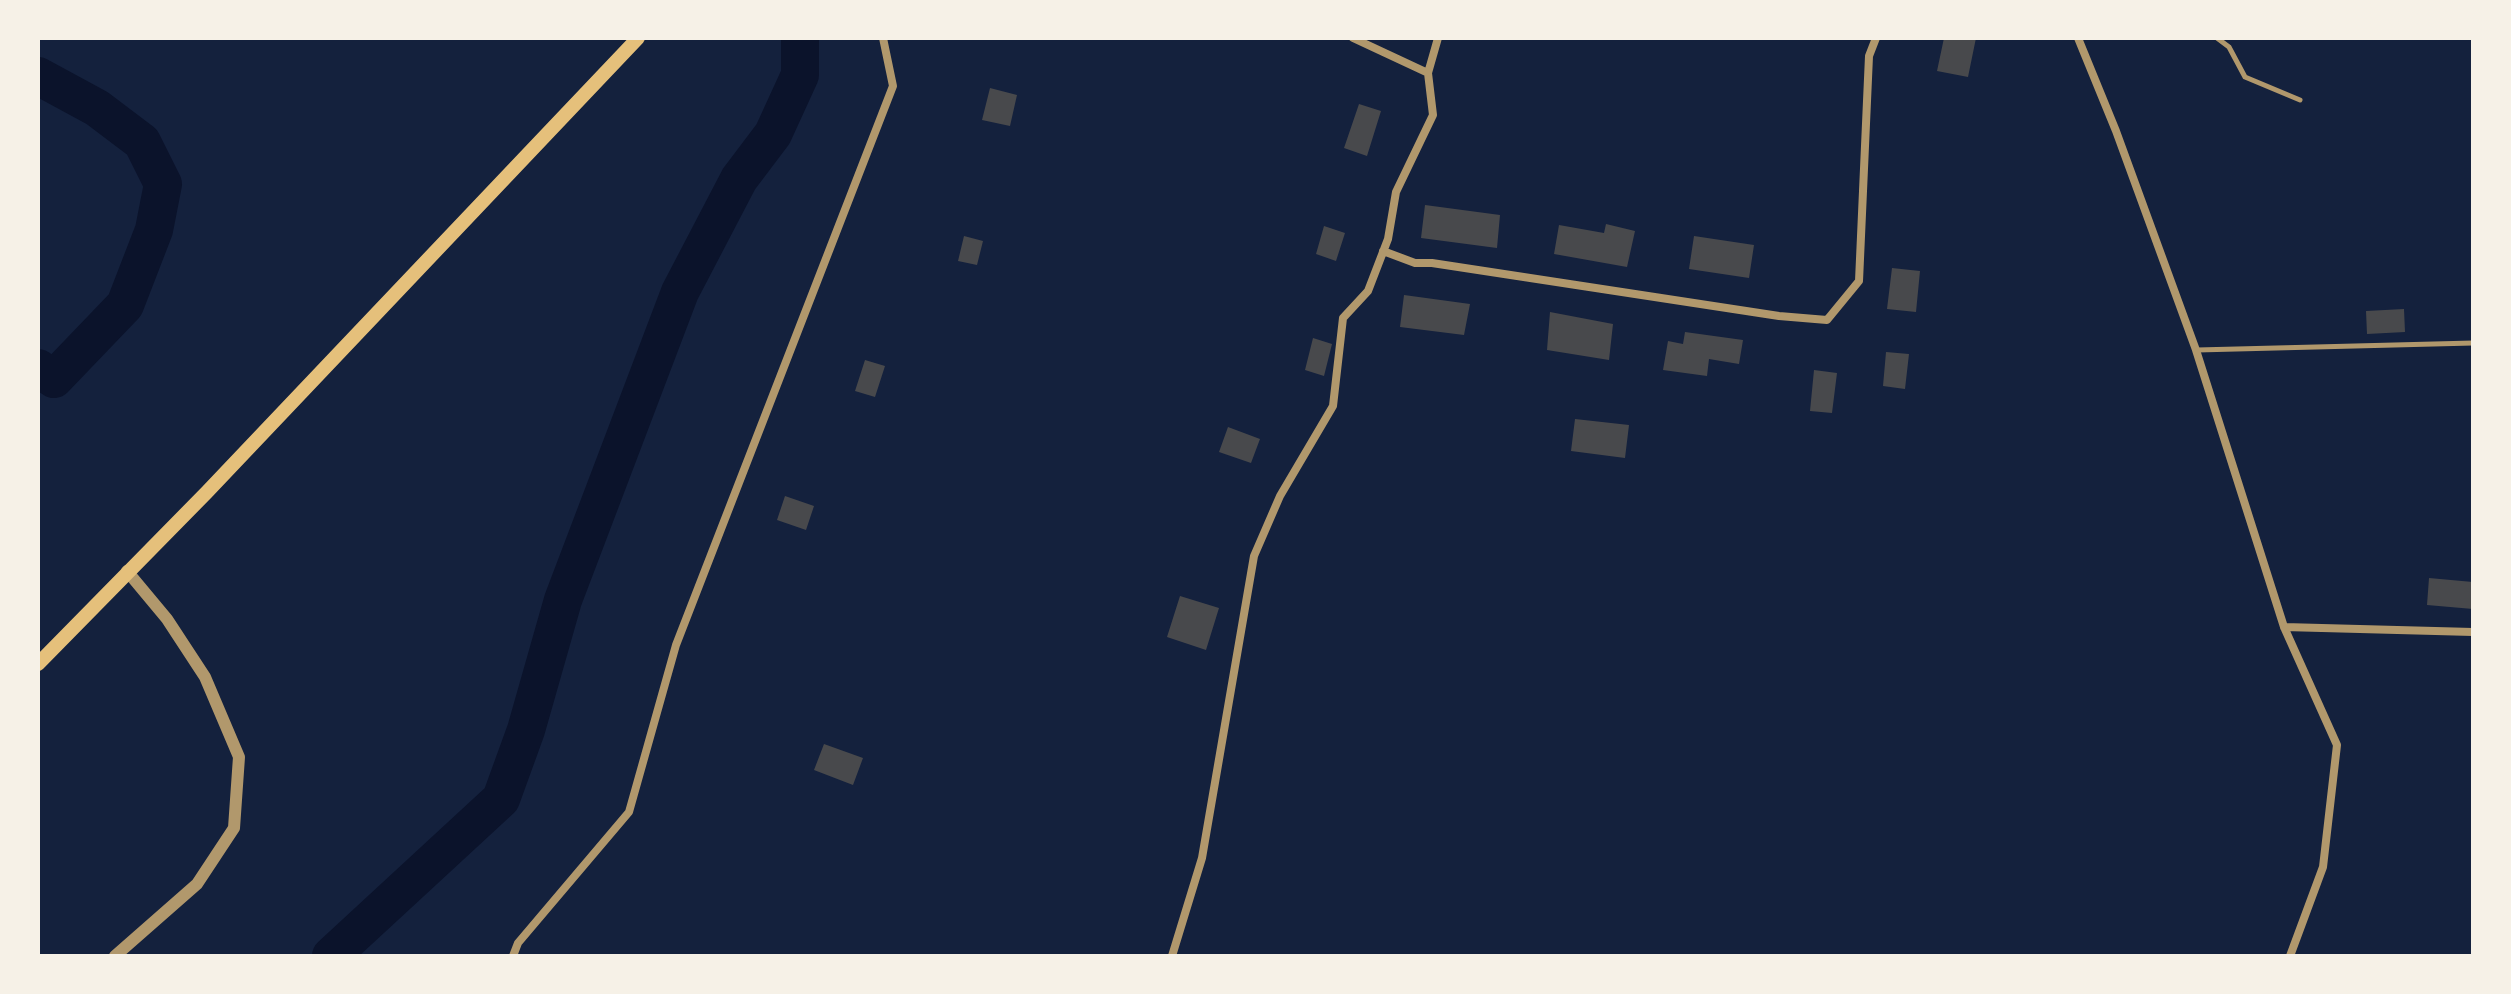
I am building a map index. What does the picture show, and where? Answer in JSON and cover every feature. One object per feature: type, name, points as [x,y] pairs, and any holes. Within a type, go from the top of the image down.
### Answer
[{"type":"main road","points":[[38,664],[218,480],[638,38]]},
{"type":"street","points":[[513,956],[518,943],[629,812],[676,645],[893,86],[883,38]]},
{"type":"street","points":[[1353,38],[1428,73]]},
{"type":"street","points":[[1172,956],[1202,858],[1254,556],[1280,496],[1333,406],[1343,318],[1368,291],[1383,251],[1396,192],[1433,115],[1428,73],[1438,38]]},
{"type":"street","points":[[1383,251],[1415,263],[1432,263],[1779,316],[1827,320],[1859,281],[1869,56],[1876,38]]},
{"type":"street","points":[[2078,38],[2116,131],[2196,350],[2284,627],[2337,745],[2323,867],[2290,956]]},
{"type":"street","points":[[115,956],[197,884],[234,828],[239,757],[205,677],[167,619],[127,571]]},
{"type":"street","points":[[2284,627],[2473,632]]},
{"type":"lane","points":[[2217,38],[2229,47],[2245,77],[2300,100]]},
{"type":"lane","points":[[2196,350],[2473,343]]},
{"type":"building","points":[[1944,38],[1976,38],[1968,77],[1937,71]]},
{"type":"building","points":[[990,88],[1017,95],[1010,126],[982,120]]},
{"type":"building","points":[[1359,104],[1381,111],[1367,156],[1344,148]]},
{"type":"building","points":[[1425,205],[1500,215],[1497,248],[1421,238]]},
{"type":"building","points":[[1606,224],[1635,231],[1627,267],[1554,254],[1559,225],[1604,233]]},
{"type":"building","points":[[1324,226],[1345,233],[1336,261],[1316,254]]},
{"type":"building","points":[[964,236],[983,241],[977,265],[958,261]]},
{"type":"building","points":[[1694,236],[1754,245],[1749,278],[1689,269]]},
{"type":"building","points":[[1892,268],[1920,271],[1916,312],[1887,309]]},
{"type":"building","points":[[1404,295],[1470,304],[1464,335],[1400,327]]},
{"type":"building","points":[[2404,309],[2405,332],[2367,334],[2366,311]]},
{"type":"building","points":[[1550,312],[1613,324],[1609,360],[1547,350]]},
{"type":"building","points":[[1685,332],[1743,340],[1739,364],[1709,359],[1707,376],[1663,370],[1668,341],[1683,344]]},
{"type":"building","points":[[1313,338],[1332,344],[1324,376],[1305,370]]},
{"type":"building","points":[[1886,352],[1909,354],[1905,389],[1883,386]]},
{"type":"building","points":[[865,360],[885,366],[875,397],[855,391]]},
{"type":"building","points":[[1814,370],[1837,373],[1832,413],[1810,411]]},
{"type":"building","points":[[1575,419],[1629,425],[1625,458],[1571,451]]},
{"type":"building","points":[[1228,427],[1260,439],[1251,463],[1219,452]]},
{"type":"building","points":[[785,496],[814,506],[806,530],[777,520]]},
{"type":"building","points":[[2429,578],[2473,582],[2473,609],[2427,605]]},
{"type":"building","points":[[1180,596],[1219,608],[1206,650],[1167,637]]},
{"type":"building","points":[[824,744],[863,758],[853,785],[814,770]]},
{"type":"waterway","points":[[331,956],[501,799],[526,730],[563,600],[680,292],[739,179],[773,134],[800,75],[800,38]]},
{"type":"waterway","points":[[38,76],[97,108],[142,142],[163,184],[154,230],[125,305],[54,379],[38,368]]}]
